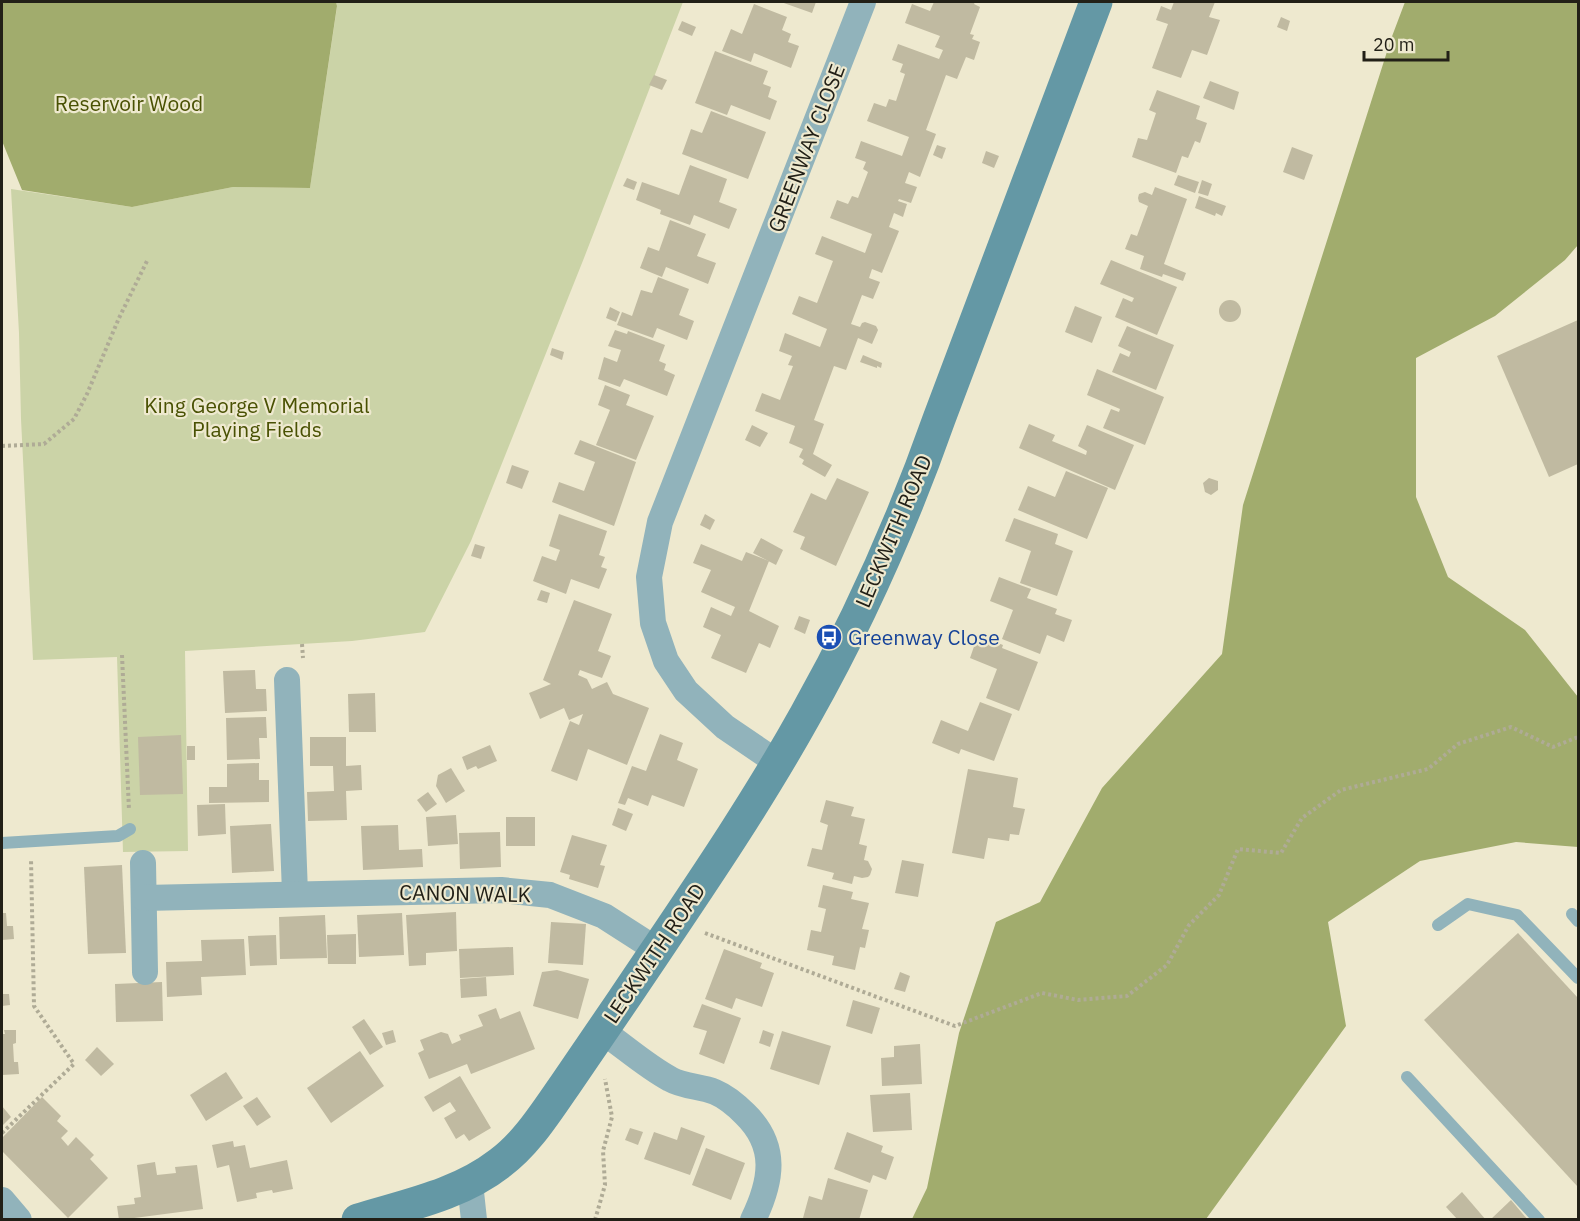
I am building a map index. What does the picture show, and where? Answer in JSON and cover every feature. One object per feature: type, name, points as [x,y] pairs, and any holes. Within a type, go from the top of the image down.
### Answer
[{"type":"main road","name":"LECKWITH ROAD","points":[[358,1220],[442,1195],[470,1184],[501,1163],[525,1140],[698,890],[778,763],[807,713],[871,587],[920,474],[1096,2]]},
{"type":"street","name":"GREENWAY CLOSE","points":[[778,763],[725,727],[683,688],[666,661],[653,622],[649,578],[660,522],[863,2]]},
{"type":"street","points":[[287,680],[295,893]]},
{"type":"street","points":[[143,863],[145,972]]},
{"type":"street","name":"CANON WALK","points":[[144,898],[501,890],[550,895],[604,916],[657,950]]},
{"type":"street","points":[[602,1031],[657,1072],[672,1080],[714,1092],[731,1101],[758,1128],[768,1153],[768,1180],[753,1220]]},
{"type":"street","points":[[470,1184],[474,1220]]},
{"type":"street","points":[[2,1200],[19,1220]]},
{"type":"lane","points":[[2,843],[118,836],[130,829]]},
{"type":"lane","points":[[1438,925],[1468,904],[1517,915],[1578,978]]},
{"type":"lane","points":[[1407,1077],[1539,1220]]},
{"type":"path","points":[[2,446],[44,444],[74,419],[119,318],[148,260]]},
{"type":"path","points":[[122,655],[130,829]]},
{"type":"path","points":[[704,932],[955,1026],[1042,993],[1078,1000],[1127,996],[1167,965],[1188,925],[1219,895],[1238,849],[1281,854],[1302,818],[1341,790],[1428,769],[1458,744],[1511,727],[1553,747],[1578,737]]},
{"type":"path","points":[[2,1133],[74,1064],[34,1006],[30,841]]},
{"type":"path","points":[[595,1220],[605,1185],[603,1151],[612,1117],[603,1070]]},
{"type":"green space","name":"Reservoir Wood","points":[[2,2],[336,2],[310,188],[233,187],[132,207],[22,190],[2,141]]},
{"type":"green space","name":"King George V Memorial Playing Fields","points":[[336,2],[683,2],[471,541],[425,632],[352,641],[185,651],[188,851],[123,852],[117,657],[33,660],[11,189],[132,207],[233,187],[310,188]]},
{"type":"green space","points":[[1405,2],[1578,2],[1578,245],[1565,260],[1495,316],[1416,358],[1416,497],[1448,577],[1525,630],[1578,697],[1578,847],[1516,842],[1420,861],[1328,922],[1346,1026],[1206,1219],[912,1219],[927,1188],[959,1033],[996,922],[1040,902],[1102,788],[1222,654],[1243,505],[1391,39]]},
{"type":"building","points":[[781,2],[816,2],[812,13]]},
{"type":"building","points":[[934,2],[975,2],[974,4],[980,7],[970,34],[974,35],[972,39],[980,42],[974,60],[966,57],[957,79],[946,75],[926,130],[936,134],[920,177],[909,172],[905,183],[917,187],[911,203],[899,199],[898,201],[907,204],[903,217],[894,213],[889,227],[899,231],[882,273],[872,269],[869,278],[880,282],[873,299],[862,295],[851,324],[860,327],[865,322],[876,326],[878,330],[872,344],[858,338],[846,370],[834,366],[814,420],[824,424],[813,454],[832,465],[825,477],[802,464],[804,460],[799,457],[803,449],[789,443],[795,426],[755,411],[762,393],[780,400],[793,366],[788,365],[792,356],[779,351],[785,333],[820,347],[827,329],[792,314],[799,296],[817,303],[833,261],[815,254],[822,236],[865,253],[872,234],[830,218],[837,200],[848,204],[852,196],[858,198],[868,172],[863,169],[866,162],[855,158],[861,141],[902,156],[909,137],[867,121],[874,103],[886,107],[889,99],[896,101],[905,74],[900,72],[903,64],[892,60],[898,44],[939,59],[943,50],[935,47],[940,36],[905,23],[912,4],[930,11]]},
{"type":"building","points":[[1174,2],[1215,2],[1209,17],[1220,20],[1207,55],[1192,50],[1181,78],[1152,68],[1168,24],[1156,20],[1161,6],[1171,10]]},
{"type":"building","points":[[754,4],[787,17],[782,30],[791,34],[788,42],[799,46],[791,68],[754,53],[751,62],[722,51],[731,29],[742,34]]},
{"type":"building","points":[[1281,17],[1290,21],[1287,31],[1277,27]]},
{"type":"building","points":[[682,21],[696,27],[692,36],[678,30]]},
{"type":"building","points":[[715,51],[768,71],[763,84],[771,87],[768,97],[777,101],[770,120],[731,105],[727,115],[695,103]]},
{"type":"building","points":[[654,75],[667,80],[662,90],[649,85]]},
{"type":"building","points":[[1210,81],[1239,92],[1234,110],[1203,98]]},
{"type":"building","points":[[1157,90],[1200,106],[1196,119],[1207,123],[1200,143],[1195,141],[1188,158],[1182,156],[1176,173],[1132,157],[1138,138],[1147,140],[1156,113],[1149,110]]},
{"type":"building","points":[[711,111],[766,132],[748,179],[682,154],[691,129],[702,133]]},
{"type":"building","points":[[937,145],[946,148],[942,159],[933,155]]},
{"type":"building","points":[[1292,147],[1313,155],[1304,180],[1283,172]]},
{"type":"building","points":[[986,151],[999,156],[994,168],[982,163]]},
{"type":"building","points":[[690,165],[727,179],[719,202],[737,209],[729,229],[694,215],[690,225],[660,214],[661,210],[636,200],[642,182],[679,195]]},
{"type":"building","points":[[1178,175],[1199,182],[1195,193],[1174,185]]},
{"type":"building","points":[[627,178],[637,182],[634,190],[623,186]]},
{"type":"building","points":[[1202,180],[1212,184],[1208,196],[1198,193]]},
{"type":"building","points":[[1155,187],[1187,199],[1164,264],[1186,273],[1183,281],[1140,269],[1144,256],[1125,249],[1131,234],[1137,236],[1148,206],[1139,202],[1139,194],[1145,192],[1152,195]]},
{"type":"building","points":[[1199,196],[1226,206],[1222,216],[1216,213],[1215,216],[1195,208]]},
{"type":"building","points":[[670,220],[706,234],[697,256],[716,263],[708,284],[666,267],[662,277],[640,268],[648,247],[659,251]]},
{"type":"building","points":[[1111,260],[1177,287],[1157,335],[1115,317],[1123,298],[1132,302],[1134,298],[1100,284]]},
{"type":"building","points":[[658,277],[689,289],[679,315],[694,321],[687,340],[657,328],[653,338],[617,325],[622,312],[632,316],[641,290],[652,293]]},
{"type":"building","points":[[1230,300],[1238,303],[1241,311],[1238,319],[1230,322],[1222,319],[1219,311],[1222,303]]},
{"type":"building","points":[[1075,306],[1102,317],[1092,343],[1065,332]]},
{"type":"building","points":[[610,307],[620,312],[616,322],[606,318]]},
{"type":"building","points":[[1578,320],[1578,464],[1549,477],[1497,356]]},
{"type":"building","points":[[1127,326],[1174,345],[1156,390],[1112,372],[1120,353],[1129,357],[1131,352],[1118,346]]},
{"type":"building","points":[[615,330],[627,334],[628,331],[665,345],[659,361],[666,364],[664,370],[675,375],[667,396],[624,379],[620,387],[598,379],[604,357],[617,362],[621,350],[608,346]]},
{"type":"building","points":[[552,348],[564,352],[562,360],[550,355]]},
{"type":"building","points":[[863,355],[882,363],[881,368],[860,362]]},
{"type":"building","points":[[1097,369],[1164,397],[1145,445],[1103,428],[1111,409],[1119,412],[1120,409],[1087,395]]},
{"type":"building","points":[[605,385],[630,395],[626,405],[654,416],[636,460],[596,445],[610,410],[598,405]]},
{"type":"building","points":[[1029,424],[1055,435],[1052,441],[1086,455],[1087,451],[1078,446],[1087,425],[1134,445],[1115,490],[1019,448]]},
{"type":"building","points":[[752,425],[768,433],[760,447],[745,440]]},
{"type":"building","points":[[580,440],[636,462],[614,526],[552,502],[559,482],[584,491],[595,462],[574,454]]},
{"type":"building","points":[[512,465],[529,471],[522,489],[506,483]]},
{"type":"building","points":[[1066,471],[1108,488],[1087,539],[1018,510],[1028,486],[1055,497]]},
{"type":"building","points":[[837,478],[869,492],[836,566],[800,549],[805,537],[793,532],[811,493],[826,500]]},
{"type":"building","points":[[1209,478],[1218,481],[1218,490],[1211,495],[1205,492],[1203,483]]},
{"type":"building","points":[[559,514],[607,531],[599,555],[605,557],[601,567],[607,569],[599,589],[571,579],[566,594],[533,581],[542,556],[556,561],[560,550],[549,546]]},
{"type":"building","points":[[705,514],[715,520],[710,530],[700,525]]},
{"type":"building","points":[[1014,518],[1058,534],[1055,544],[1073,551],[1057,596],[1020,583],[1031,551],[1005,541]]},
{"type":"building","points":[[761,538],[783,550],[776,565],[753,553]]},
{"type":"building","points":[[475,544],[485,547],[481,559],[471,556]]},
{"type":"building","points":[[701,544],[742,561],[746,552],[769,561],[749,611],[779,626],[770,648],[759,643],[746,673],[711,658],[721,635],[703,627],[711,607],[731,616],[735,607],[701,592],[711,570],[693,563]]},
{"type":"building","points":[[999,577],[1031,589],[1027,598],[1057,609],[1055,614],[1072,620],[1064,642],[1047,635],[1040,654],[1002,639],[1013,610],[990,601]]},
{"type":"building","points":[[541,590],[550,593],[547,603],[537,600]]},
{"type":"building","points":[[574,600],[612,614],[598,651],[611,656],[602,678],[580,670],[578,675],[587,679],[592,689],[607,682],[613,694],[649,708],[627,765],[588,749],[577,781],[551,771],[570,721],[579,725],[583,714],[569,720],[564,708],[540,719],[529,693],[551,684],[543,680]]},
{"type":"building","points":[[799,616],[810,620],[805,634],[794,629]]},
{"type":"building","points":[[978,635],[1003,645],[1002,648],[1038,662],[1019,711],[986,698],[997,669],[970,658]]},
{"type":"building","points":[[255,670],[256,689],[266,689],[267,711],[225,713],[223,671]]},
{"type":"building","points":[[375,693],[376,732],[349,732],[348,694]]},
{"type":"building","points":[[980,702],[1012,714],[994,761],[961,749],[959,754],[932,743],[941,720],[968,731]]},
{"type":"building","points":[[266,717],[267,738],[259,738],[260,759],[227,760],[226,718]]},
{"type":"building","points":[[660,734],[683,743],[677,760],[698,769],[684,807],[652,795],[648,806],[628,798],[625,805],[618,803],[632,766],[646,771]]},
{"type":"building","points":[[181,735],[183,794],[140,795],[138,737]]},
{"type":"building","points":[[310,737],[346,737],[346,766],[361,765],[362,790],[346,791],[347,820],[308,821],[307,792],[334,791],[333,766],[310,766]]},
{"type":"building","points":[[490,745],[497,761],[478,769],[476,766],[467,770],[462,757]]},
{"type":"building","points":[[187,746],[195,746],[195,760],[187,760]]},
{"type":"building","points":[[259,763],[259,780],[269,780],[269,802],[209,803],[209,787],[227,787],[227,764]]},
{"type":"building","points":[[451,768],[465,791],[446,803],[436,786],[438,775]]},
{"type":"building","points":[[968,769],[1018,778],[1013,807],[1025,809],[1019,835],[1010,834],[1009,841],[988,838],[984,859],[952,853]]},
{"type":"building","points":[[428,792],[437,804],[426,812],[417,800]]},
{"type":"building","points":[[826,800],[854,807],[851,816],[865,819],[859,844],[867,846],[864,860],[868,861],[872,869],[868,877],[854,876],[852,884],[832,879],[834,873],[807,866],[812,848],[822,850],[828,825],[820,822]]},
{"type":"building","points":[[225,804],[226,834],[198,836],[197,805]]},
{"type":"building","points":[[618,808],[633,814],[626,831],[612,825]]},
{"type":"building","points":[[456,815],[458,844],[428,846],[426,817]]},
{"type":"building","points":[[506,817],[535,817],[535,846],[506,846]]},
{"type":"building","points":[[271,824],[274,871],[232,873],[230,826]]},
{"type":"building","points":[[398,825],[399,850],[422,849],[423,867],[363,870],[361,826]]},
{"type":"building","points":[[500,832],[501,867],[460,869],[459,833]]},
{"type":"building","points":[[572,835],[607,845],[600,865],[605,866],[598,888],[569,879],[570,875],[560,872]]},
{"type":"building","points":[[902,860],[924,864],[918,897],[895,893]]},
{"type":"building","points":[[122,865],[126,953],[88,954],[84,867]]},
{"type":"building","points":[[823,885],[853,892],[851,899],[869,903],[862,929],[869,930],[865,948],[860,947],[855,970],[832,965],[834,956],[807,950],[811,930],[821,932],[826,909],[818,907]]},
{"type":"building","points":[[456,912],[457,951],[426,953],[426,965],[409,966],[406,915]]},
{"type":"building","points":[[2,913],[6,913],[7,926],[13,926],[14,939],[2,940]]},
{"type":"building","points":[[402,913],[404,955],[359,957],[357,915]]},
{"type":"building","points":[[325,915],[327,958],[280,959],[279,917]]},
{"type":"building","points":[[551,922],[586,924],[583,965],[548,963]]},
{"type":"building","points":[[1518,933],[1578,998],[1578,1187],[1424,1020]]},
{"type":"building","points":[[356,934],[356,964],[328,964],[327,935]]},
{"type":"building","points":[[276,935],[277,965],[250,966],[248,936]]},
{"type":"building","points":[[244,939],[246,975],[201,977],[202,995],[167,997],[166,962],[202,961],[201,940]]},
{"type":"building","points":[[513,947],[514,975],[460,978],[459,949]]},
{"type":"building","points":[[724,949],[762,963],[760,968],[774,973],[762,1007],[736,998],[732,1009],[705,999]]},
{"type":"building","points":[[557,970],[589,979],[578,1019],[533,1006],[542,972]]},
{"type":"building","points":[[900,972],[910,976],[905,992],[894,989]]},
{"type":"building","points":[[486,977],[487,996],[461,998],[460,979]]},
{"type":"building","points":[[162,982],[163,1021],[116,1022],[115,984]]},
{"type":"building","points":[[2,994],[9,994],[10,1005],[2,1006]]},
{"type":"building","points":[[853,1000],[880,1008],[872,1034],[846,1026]]},
{"type":"building","points":[[702,1004],[741,1018],[724,1064],[699,1054],[707,1031],[693,1027]]},
{"type":"building","points":[[496,1008],[500,1019],[520,1011],[535,1049],[471,1074],[467,1064],[429,1079],[418,1053],[424,1050],[420,1040],[441,1032],[448,1034],[452,1044],[461,1040],[459,1035],[483,1026],[478,1015]]},
{"type":"building","points":[[364,1019],[383,1047],[370,1055],[352,1027]]},
{"type":"building","points":[[4,1030],[16,1030],[16,1043],[13,1044],[14,1062],[18,1062],[19,1074],[2,1075],[2,1034],[5,1034]]},
{"type":"building","points":[[393,1030],[396,1042],[386,1045],[382,1033]]},
{"type":"building","points":[[763,1030],[774,1034],[770,1047],[759,1043]]},
{"type":"building","points":[[782,1031],[831,1046],[819,1085],[770,1069]]},
{"type":"building","points":[[920,1044],[922,1084],[882,1086],[881,1058],[894,1057],[894,1046]]},
{"type":"building","points":[[97,1047],[114,1064],[101,1076],[85,1060]]},
{"type":"building","points":[[360,1051],[384,1086],[331,1123],[307,1088]]},
{"type":"building","points":[[226,1072],[243,1098],[206,1121],[190,1095]]},
{"type":"building","points":[[460,1076],[491,1128],[469,1141],[464,1134],[456,1139],[444,1118],[456,1111],[450,1102],[433,1112],[424,1097]]},
{"type":"building","points":[[910,1093],[912,1130],[873,1132],[870,1095]]},
{"type":"building","points":[[42,1097],[61,1116],[57,1121],[68,1131],[61,1138],[68,1146],[76,1137],[94,1155],[90,1159],[108,1178],[68,1218],[2,1151],[2,1138]]},
{"type":"building","points":[[257,1097],[271,1117],[257,1126],[243,1106]]},
{"type":"building","points":[[2,1106],[11,1117],[2,1126]]},
{"type":"building","points":[[681,1127],[705,1136],[690,1175],[644,1159],[654,1132],[677,1140]]},
{"type":"building","points":[[630,1128],[643,1132],[638,1145],[625,1140]]},
{"type":"building","points":[[847,1132],[883,1146],[881,1152],[894,1157],[886,1180],[873,1175],[870,1183],[834,1169]]},
{"type":"building","points":[[233,1141],[234,1147],[245,1145],[250,1168],[287,1160],[293,1189],[273,1193],[272,1190],[256,1193],[257,1198],[237,1202],[229,1165],[217,1168],[212,1145]]},
{"type":"building","points":[[706,1148],[745,1163],[731,1200],[692,1185]]},
{"type":"building","points":[[155,1162],[157,1175],[176,1173],[175,1167],[197,1165],[203,1209],[119,1220],[117,1206],[135,1204],[134,1198],[141,1197],[137,1165]]},
{"type":"building","points":[[828,1178],[868,1190],[859,1220],[808,1220],[803,1218],[809,1196],[822,1200]]},
{"type":"building","points":[[1462,1192],[1486,1220],[1458,1220],[1446,1207]]},
{"type":"building","points":[[1511,1200],[1528,1220],[1490,1220]]},
{"type":"place","name":"Greenway Close","points":[[829,637]]}]
